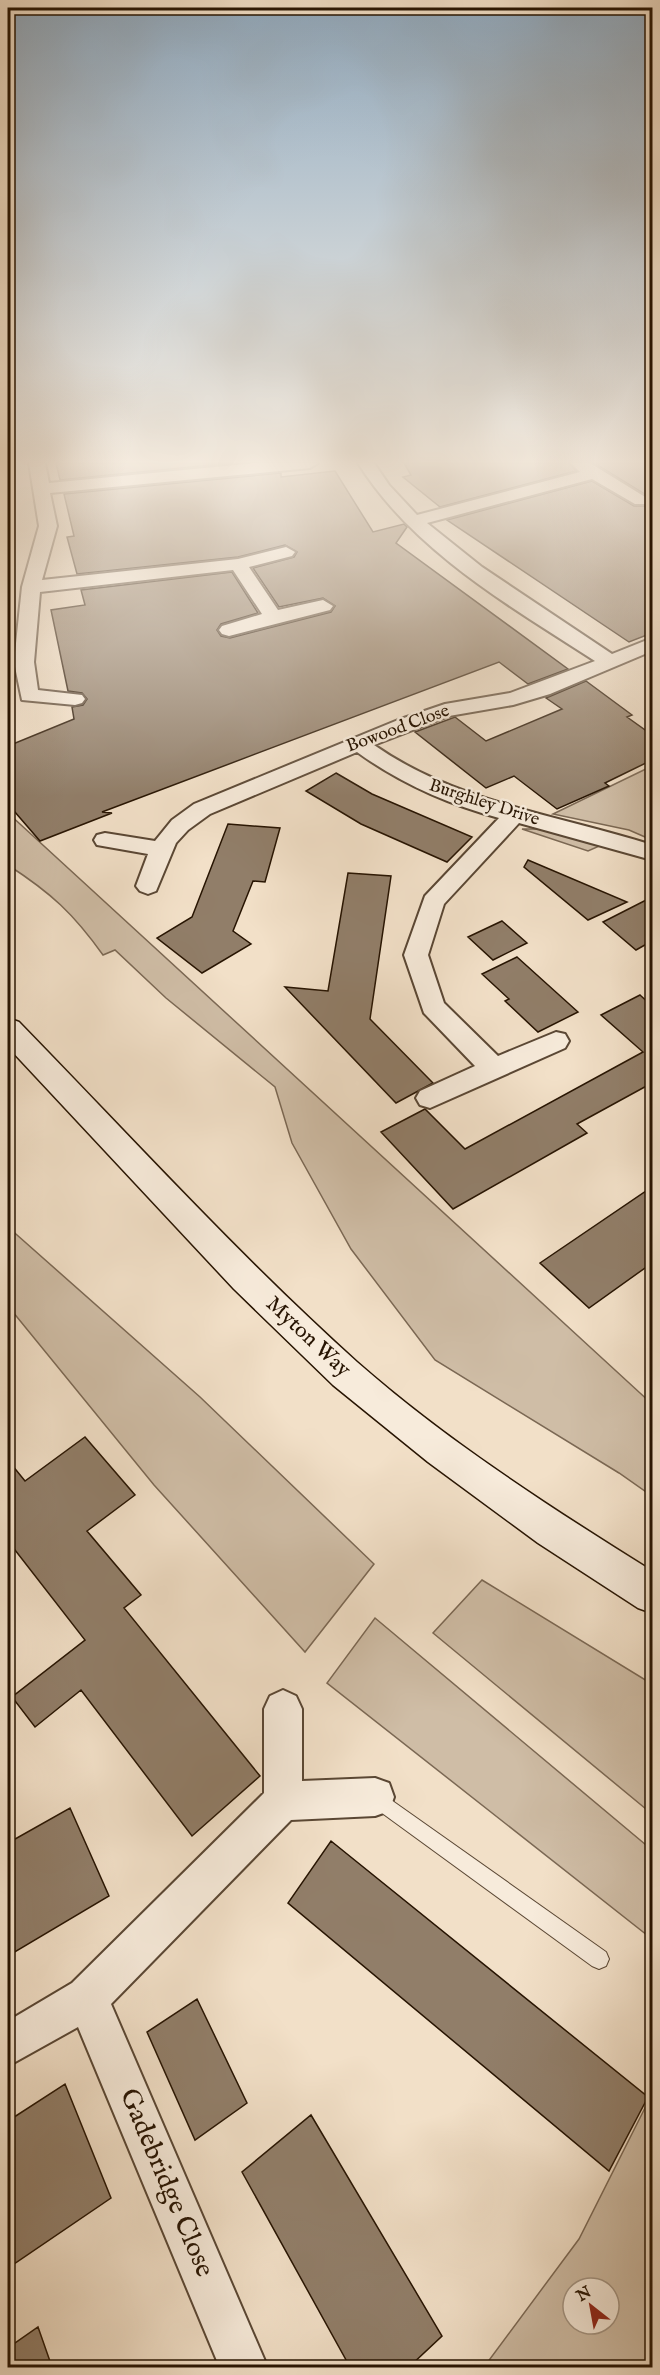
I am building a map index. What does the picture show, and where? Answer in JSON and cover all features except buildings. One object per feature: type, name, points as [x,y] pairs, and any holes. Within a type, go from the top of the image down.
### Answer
[{"type":"street","points":[[35,574],[31,587],[24,662],[29,696],[75,699]]},
{"type":"street","points":[[31,587],[149,574]]},
{"type":"street","points":[[244,574],[273,617]]},
{"type":"street","points":[[481,574],[609,661]]},
{"type":"street","points":[[229,630],[323,606]]},
{"type":"street","name":"Bowood Close","points":[[147,886],[160,849],[178,824],[202,809],[358,743],[445,710],[513,699],[543,690],[652,644]]},
{"type":"street","name":"Burghley Drive","points":[[358,743],[380,762],[411,778],[513,816],[594,835],[652,853]]},
{"type":"street","points":[[494,1069],[433,1007],[416,955],[433,901],[513,816]]},
{"type":"street","points":[[105,840],[160,849]]},
{"type":"street","name":"Myton Way","points":[[8,1029],[246,1279],[346,1374],[441,1450],[552,1530],[652,1594]]},
{"type":"street","points":[[430,1098],[556,1041]]},
{"type":"street","points":[[283,1709],[283,1801]]},
{"type":"street","points":[[8,2045],[87,1998],[283,1801],[375,1797]]},
{"type":"street","name":"Gadebridge Close","points":[[87,1998],[244,2367]]},
{"type":"lane","points":[[375,1797],[599,1959]]},
{"type":"shaded area","points":[[652,766],[652,840],[629,830],[553,814]]},
{"type":"shaded area","points":[[8,813],[652,1404],[652,1496],[619,1473],[435,1360],[351,1249],[292,1143],[275,1087],[166,998],[115,950],[103,955],[82,927],[60,905],[37,885],[8,865]]},
{"type":"shaded area","points":[[522,829],[540,829],[604,844],[588,851]]},
{"type":"shaded area","points":[[8,1227],[200,1397],[374,1564],[305,1652],[154,1485],[8,1306]]},
{"type":"shaded area","points":[[482,1580],[652,1684],[652,1814],[433,1633]]},
{"type":"shaded area","points":[[375,1618],[652,1850],[652,1939],[327,1683]]},
{"type":"shaded area","points":[[652,2094],[652,2367],[484,2367],[579,2239]]}]
